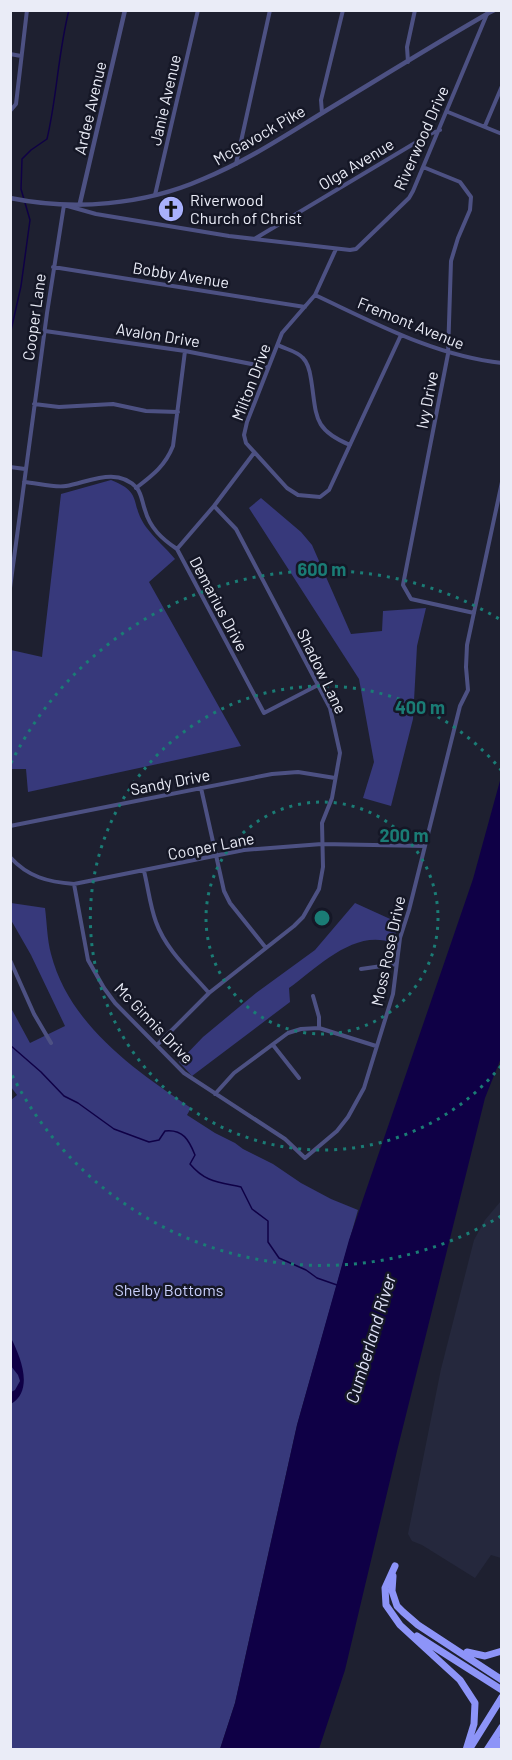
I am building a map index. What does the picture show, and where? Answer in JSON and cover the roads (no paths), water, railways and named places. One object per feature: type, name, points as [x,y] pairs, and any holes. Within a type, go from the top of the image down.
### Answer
[{"type":"highway","points":[[468,1749],[476,1703],[450,1671],[400,1625],[389,1611],[386,1605],[385,1588],[395,1566],[392,1591],[397,1606],[410,1619],[501,1680]]},
{"type":"highway","points":[[389,1611],[397,1606]]},
{"type":"highway","points":[[400,1625],[501,1695],[468,1749]]},
{"type":"highway","points":[[448,1643],[474,1655],[491,1655],[501,1651]]},
{"type":"highway","points":[[487,1749],[501,1727]]},
{"type":"highway","points":[[494,1749],[501,1740]]},
{"type":"street","points":[[12,110],[16,104],[27,10]]},
{"type":"street","name":"Ardee Avenue","points":[[81,210],[80,204],[125,10]]},
{"type":"street","name":"Janie Avenue","points":[[155,195],[198,10]]},
{"type":"street","points":[[236,164],[270,10]]},
{"type":"street","points":[[322,113],[321,100],[343,10]]},
{"type":"street","points":[[408,62],[407,47],[415,10]]},
{"type":"street","name":"McGavock Pike","points":[[10,198],[64,205],[93,204],[155,195],[201,180],[236,164],[488,12],[495,10]]},
{"type":"street","name":"Riverwood Drive","points":[[64,205],[96,214],[229,236],[336,249],[350,250],[361,246],[409,198],[448,112],[488,12]]},
{"type":"street","points":[[10,54],[21,56]]},
{"type":"street","points":[[485,126],[501,86]]},
{"type":"street","points":[[448,112],[501,134]]},
{"type":"street","name":"Olga Avenue","points":[[255,238],[440,130]]},
{"type":"street","name":"Ivy Drive","points":[[423,167],[460,182],[471,197],[470,210],[458,238],[452,261],[448,354],[403,585],[411,599],[474,613]]},
{"type":"street","points":[[93,204],[96,214]]},
{"type":"street","name":"Cooper Lane","points":[[24,482],[53,267],[64,205]]},
{"type":"street","name":"Milton Drive","points":[[336,249],[315,296],[282,333],[267,367],[244,435],[246,443],[254,453],[287,488],[298,495],[320,498],[329,490],[401,335]]},
{"type":"street","name":"Bobby Avenue","points":[[53,267],[305,307]]},
{"type":"street","name":"Fremont Avenue","points":[[315,296],[448,354],[501,363]]},
{"type":"street","name":"Avalon Drive","points":[[45,331],[185,351],[267,367]]},
{"type":"street","points":[[278,345],[304,359],[310,371],[317,420],[323,431],[350,445]]},
{"type":"street","points":[[10,588],[24,482],[64,486],[97,477],[111,477],[123,478],[136,488],[160,469],[173,446],[185,351]]},
{"type":"street","points":[[34,404],[59,407],[113,404],[146,411],[178,412]]},
{"type":"street","points":[[177,549],[214,506],[254,453]]},
{"type":"street","points":[[10,467],[26,469]]},
{"type":"street","name":"Moss Rose Drive","points":[[305,1158],[337,1131],[359,1100],[393,994],[400,938],[460,706],[468,690],[467,645],[501,482]]},
{"type":"street","name":"Demarius Drive","points":[[136,488],[152,526],[163,539],[177,549],[264,713],[318,685]]},
{"type":"street","name":"Shadow Lane","points":[[156,1045],[209,993],[303,917],[319,889],[323,867],[322,824],[332,798],[340,753],[330,708],[236,530],[214,506]]},
{"type":"street","name":"Sandy Drive","points":[[10,826],[272,774],[298,772],[335,778]]},
{"type":"street","points":[[201,788],[224,891],[230,903],[266,948]]},
{"type":"street","name":"Cooper Lane","points":[[11,858],[21,869],[35,877],[50,882],[74,884],[244,850],[322,844],[425,846]]},
{"type":"street","points":[[144,871],[156,921],[166,942],[177,958],[209,993]]},
{"type":"street","name":"Mc Ginnis Drive","points":[[74,884],[88,960],[116,1003],[184,1073],[285,1139],[305,1158]]},
{"type":"street","points":[[10,960],[34,1014],[51,1043]]},
{"type":"street","points":[[361,969],[396,964]]},
{"type":"street","points":[[313,996],[320,1017],[319,1028]]},
{"type":"street","points":[[215,1094],[234,1073],[288,1033],[301,1029],[319,1028],[376,1046]]},
{"type":"street","points":[[273,1045],[299,1078]]},
{"type":"water","name":"Cumberland River","points":[[501,777],[501,1058],[485,1098],[345,1670],[319,1749],[220,1749],[235,1703],[297,1425],[349,1240],[473,879]]},
{"type":"water","points":[[11,1338],[21,1364],[24,1382],[18,1398],[11,1404],[11,1392],[15,1390],[20,1381],[11,1366]]},
{"type":"waterway","points":[[10,335],[21,286],[30,220],[21,189],[22,159],[47,139],[69,10]]},
{"type":"waterway","points":[[10,1045],[64,1096],[78,1103],[114,1129],[149,1142],[159,1140],[165,1131],[181,1134],[188,1140],[195,1155],[190,1164],[212,1180],[241,1187],[252,1209],[268,1221],[268,1242],[279,1258],[306,1270],[317,1278],[337,1285]]},
{"type":"place","name":"Riverwood Church of Christ","points":[[171,209]]},
{"type":"park label","name":"Shelby Bottoms","points":[[169,1290]]}]
